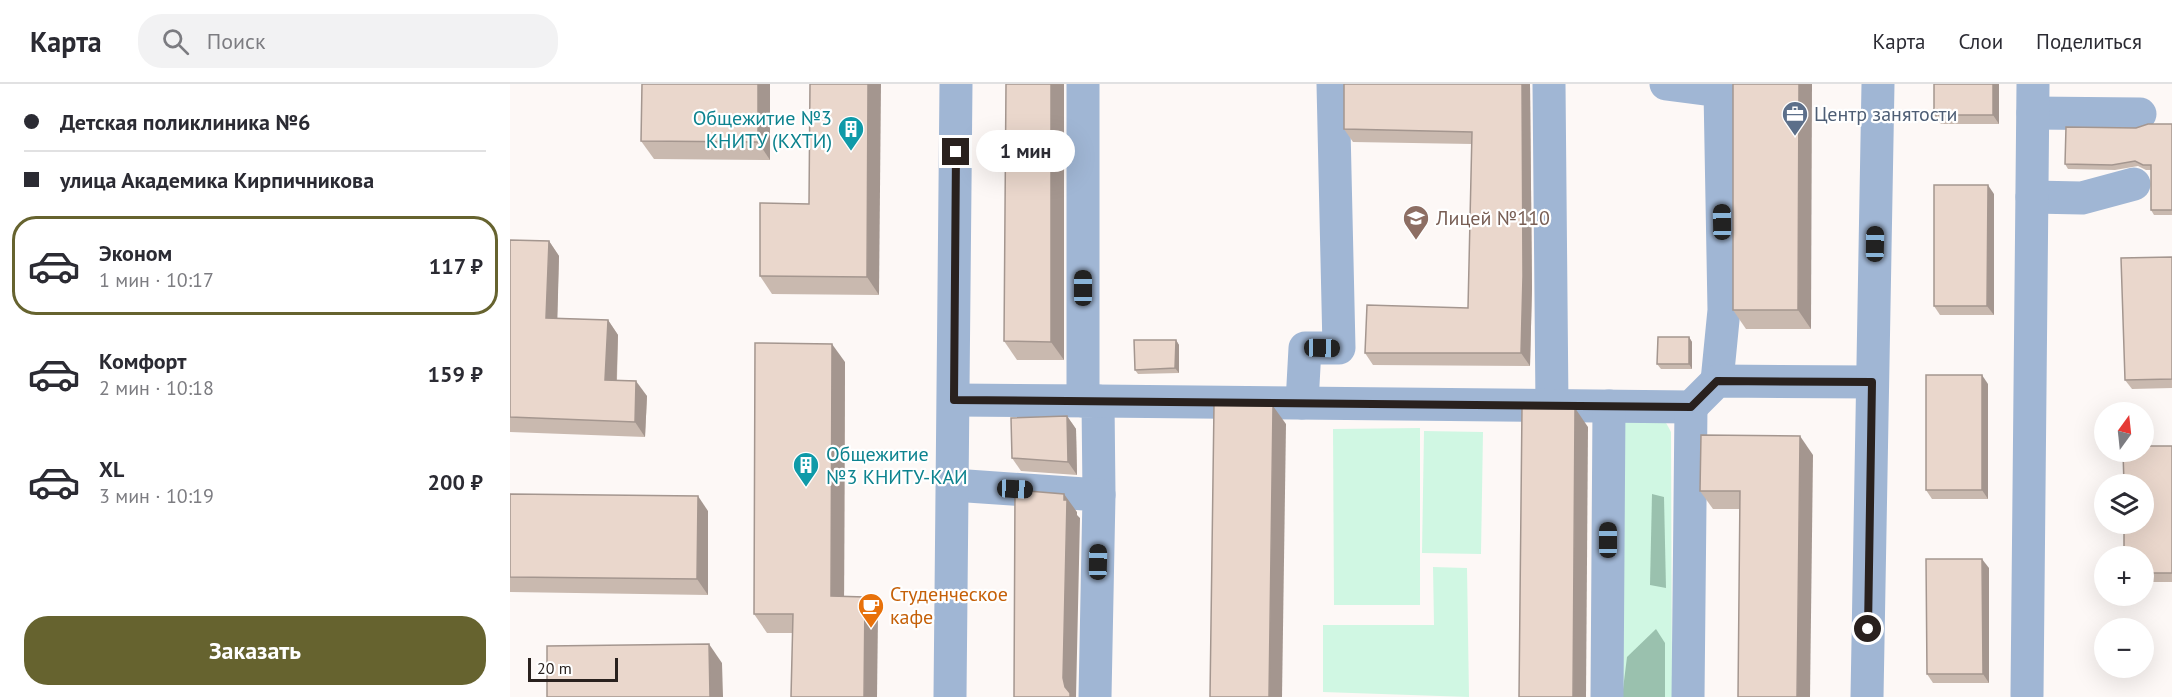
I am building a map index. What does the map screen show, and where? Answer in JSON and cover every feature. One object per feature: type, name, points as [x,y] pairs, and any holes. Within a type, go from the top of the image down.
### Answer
[{"type":"street","points":[[950,697],[956,84]]},
{"type":"street","points":[[1083,84],[1090,401],[1099,495],[1095,697]]},
{"type":"street","points":[[1302,403],[1305,348],[1339,348],[1333,84]]},
{"type":"street","points":[[1549,84],[1552,406]]},
{"type":"street","points":[[1665,84],[1720,91],[1724,310],[1717,381],[1691,407],[1688,697]]},
{"type":"street","points":[[1867,697],[1878,84]]},
{"type":"street","points":[[2027,695],[2033,99],[2140,114]]},
{"type":"street","points":[[2032,197],[2082,198],[2134,184]]},
{"type":"street","points":[[1717,381],[1872,382]]},
{"type":"street","points":[[954,400],[1691,407]]},
{"type":"street","points":[[1607,697],[1609,406]]},
{"type":"street","points":[[952,485],[1099,495]]},
{"type":"green space","points":[[1664,419],[1671,432],[1672,697],[1617,697],[1623,421]]},
{"type":"green space","points":[[1420,428],[1420,605],[1334,605],[1333,429]]},
{"type":"green space","points":[[1424,431],[1483,432],[1481,554],[1422,553]]},
{"type":"green space","points":[[1652,494],[1664,497],[1666,588],[1650,585]]},
{"type":"green space","points":[[1433,567],[1467,568],[1469,697],[1323,692],[1323,625],[1434,625]]},
{"type":"green space","points":[[1656,629],[1665,643],[1665,697],[1622,697],[1627,657]]},
{"type":"building","points":[[642,84],[758,84],[758,142],[641,141]]},
{"type":"building","name":"Общежитие №3 КНИТУ (КХТИ)","points":[[810,84],[868,84],[867,277],[760,276],[760,203],[809,204]]},
{"type":"building","points":[[1006,84],[1051,84],[1051,342],[1004,341]]},
{"type":"building","points":[[1344,84],[1522,84],[1521,353],[1365,353],[1367,305],[1468,308],[1472,132],[1344,129]]},
{"type":"building","points":[[1733,84],[1799,84],[1798,310],[1733,310]]},
{"type":"building","points":[[1934,84],[1993,84],[1993,115],[1934,115]]},
{"type":"building","points":[[2148,124],[2172,124],[2172,210],[2151,210],[2151,165],[2143,165],[2135,161],[2112,165],[2065,164],[2066,127],[2136,128]]},
{"type":"building","points":[[1934,185],[1988,185],[1987,306],[1934,306]]},
{"type":"building","points":[[510,240],[549,241],[546,318],[608,320],[605,380],[636,381],[635,422],[510,417]]},
{"type":"building","points":[[2172,257],[2172,379],[2125,380],[2121,258]]},
{"type":"building","points":[[1658,337],[1689,337],[1689,364],[1657,364]]},
{"type":"building","points":[[1134,340],[1176,340],[1175,368],[1135,370]]},
{"type":"building","name":"Общежитие №3 КНИТУ-КАИ","points":[[755,343],[832,344],[831,596],[865,597],[864,697],[791,697],[793,614],[754,614]]},
{"type":"building","points":[[1926,375],[1982,375],[1982,490],[1926,490]]},
{"type":"building","points":[[1214,405],[1273,406],[1269,697],[1210,697]]},
{"type":"building","points":[[1522,408],[1575,408],[1573,697],[1519,697]]},
{"type":"building","points":[[1067,416],[1068,462],[1012,458],[1011,418]]},
{"type":"building","points":[[1701,435],[1800,436],[1797,697],[1738,697],[1740,491],[1700,491]]},
{"type":"building","points":[[2154,446],[2172,446],[2172,573],[2154,573],[2154,546],[2124,546],[2124,534],[2154,534],[2154,474],[2124,474],[2123,462],[2154,462]]},
{"type":"building","points":[[1015,490],[1064,494],[1064,500],[1067,500],[1063,678],[1070,697],[1014,697]]},
{"type":"building","points":[[510,494],[698,496],[697,579],[510,577]]},
{"type":"building","points":[[1926,559],[1982,559],[1983,674],[1927,674]]},
{"type":"building","points":[[709,644],[710,697],[547,697],[547,646]]},
{"type":"place","name":"Центр занятости","points":[[1795,137]]},
{"type":"place","name":"Общежитие №3 КНИТУ (КХТИ)","points":[[851,152]]},
{"type":"place","name":"Лицей №110","points":[[1416,241]]},
{"type":"place","name":"Общежитие №3 КНИТУ-КАИ","points":[[806,488]]},
{"type":"place","name":"Студенческое кафе","points":[[871,629]]},
{"type":"route","points":[[956,152],[954,400],[1691,407],[1717,381],[1872,382],[1868,629]]}]
